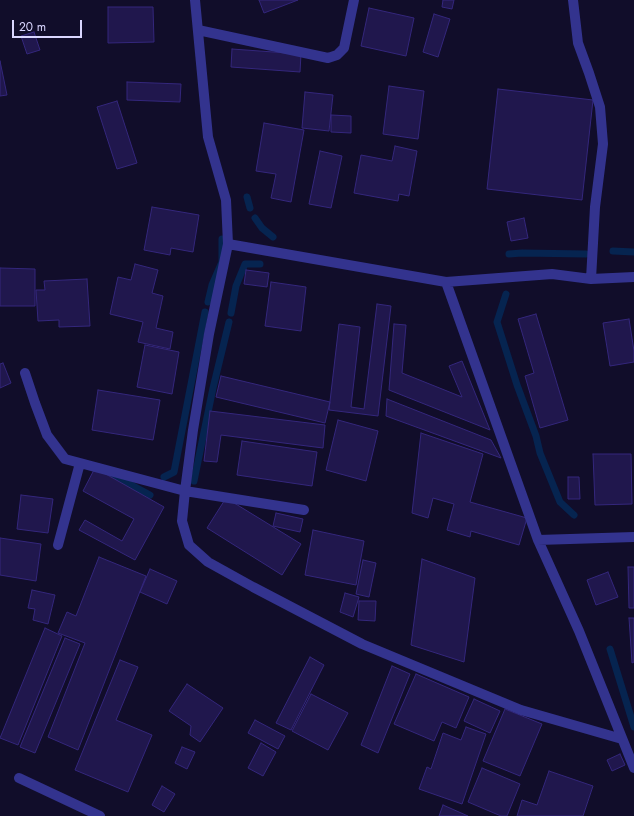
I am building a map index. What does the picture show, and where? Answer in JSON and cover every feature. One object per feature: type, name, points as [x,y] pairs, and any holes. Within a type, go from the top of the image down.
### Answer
[{"type":"street","points":[[195,0],[208,137],[226,200],[228,244],[208,334],[185,491],[182,521],[189,545],[208,562],[253,588],[362,644],[521,710],[622,739]]},
{"type":"street","points":[[198,30],[328,58],[337,55],[344,48],[354,0]]},
{"type":"street","points":[[573,0],[578,43],[590,73],[600,106],[604,144],[595,206],[591,279]]},
{"type":"street","points":[[228,244],[446,282],[552,274],[591,279],[634,277]]},
{"type":"street","points":[[446,282],[538,540],[579,631],[634,768]]},
{"type":"street","points":[[25,373],[47,435],[65,459],[185,491],[304,510]]},
{"type":"street","points":[[58,545],[80,463]]},
{"type":"street","points":[[538,540],[634,537]]},
{"type":"street","points":[[19,778],[100,816]]},
{"type":"building","points":[[259,0],[298,0],[264,13]]},
{"type":"building","points":[[443,0],[454,0],[452,9],[442,7]]},
{"type":"building","points":[[108,7],[153,7],[154,42],[108,43]]},
{"type":"building","points":[[369,8],[414,18],[406,56],[361,46]]},
{"type":"building","points":[[434,14],[450,19],[438,57],[423,52]]},
{"type":"building","points":[[34,32],[40,50],[27,54],[21,36]]},
{"type":"building","points":[[232,49],[301,54],[300,72],[231,67]]},
{"type":"building","points":[[0,61],[7,95],[0,96]]},
{"type":"building","points":[[127,82],[181,84],[180,102],[127,100]]},
{"type":"building","points":[[389,86],[424,91],[418,139],[383,134]]},
{"type":"building","points":[[498,89],[593,100],[582,200],[487,189]]},
{"type":"building","points":[[305,92],[333,95],[329,131],[302,128]]},
{"type":"building","points":[[117,101],[137,163],[117,169],[97,107]]},
{"type":"building","points":[[331,115],[351,116],[351,133],[331,132]]},
{"type":"building","points":[[264,123],[304,130],[291,202],[271,198],[276,174],[256,171]]},
{"type":"building","points":[[395,146],[417,151],[409,196],[399,194],[398,201],[354,193],[361,155],[392,161]]},
{"type":"building","points":[[320,151],[342,156],[331,208],[309,204]]},
{"type":"building","points":[[152,207],[199,215],[193,252],[171,248],[170,255],[144,250]]},
{"type":"building","points":[[524,218],[528,238],[511,241],[507,222]]},
{"type":"building","points":[[135,264],[158,270],[152,293],[163,296],[156,328],[173,332],[170,349],[138,342],[143,322],[110,314],[118,277],[131,280]]},
{"type":"building","points":[[0,268],[35,269],[35,306],[0,306]]},
{"type":"building","points":[[246,270],[269,273],[267,287],[244,284]]},
{"type":"building","points":[[87,279],[90,326],[59,327],[59,320],[38,321],[36,290],[45,290],[44,281]]},
{"type":"building","points":[[271,282],[306,287],[301,331],[265,326]]},
{"type":"building","points":[[377,304],[391,306],[378,416],[329,410],[339,324],[360,327],[351,407],[364,409]]},
{"type":"building","points":[[536,314],[568,420],[540,428],[525,376],[534,373],[518,319]]},
{"type":"building","points":[[629,319],[634,351],[634,362],[610,366],[603,323]]},
{"type":"building","points":[[394,324],[406,325],[402,373],[462,397],[449,366],[462,361],[490,430],[389,390]]},
{"type":"building","points":[[145,345],[179,352],[172,394],[137,387]]},
{"type":"building","points":[[3,363],[11,383],[0,388],[0,364]]},
{"type":"building","points":[[221,376],[330,402],[325,423],[216,397]]},
{"type":"building","points":[[98,390],[160,400],[153,440],[92,430]]},
{"type":"building","points":[[387,399],[491,440],[501,458],[386,416]]},
{"type":"building","points":[[210,411],[325,425],[323,448],[221,435],[217,462],[204,461]]},
{"type":"building","points":[[338,420],[378,431],[366,481],[326,470]]},
{"type":"building","points":[[421,433],[483,454],[470,502],[527,518],[519,545],[471,531],[470,537],[447,530],[454,504],[433,498],[428,518],[412,513]]},
{"type":"building","points":[[242,441],[317,452],[312,486],[237,475]]},
{"type":"building","points":[[593,454],[631,454],[632,504],[595,505]]},
{"type":"building","points":[[95,468],[164,507],[135,560],[79,530],[85,520],[122,541],[134,519],[83,491]]},
{"type":"building","points":[[568,477],[579,477],[580,499],[568,499]]},
{"type":"building","points":[[21,495],[53,499],[48,533],[17,529]]},
{"type":"building","points":[[226,498],[301,544],[282,575],[207,528]]},
{"type":"building","points":[[276,513],[303,519],[300,532],[273,526]]},
{"type":"building","points":[[313,530],[364,541],[356,585],[305,575]]},
{"type":"building","points":[[0,538],[41,544],[36,581],[0,575]]},
{"type":"building","points":[[99,557],[146,576],[78,750],[48,737],[85,643],[58,633],[67,612],[76,616]]},
{"type":"building","points":[[422,559],[475,578],[464,662],[411,645]]},
{"type":"building","points":[[363,560],[376,563],[369,597],[356,594]]},
{"type":"building","points":[[628,567],[634,567],[634,608],[629,608]]},
{"type":"building","points":[[150,569],[177,581],[167,604],[140,592]]},
{"type":"building","points":[[608,572],[618,597],[596,605],[587,580]]},
{"type":"building","points":[[32,590],[55,595],[48,624],[33,620],[35,609],[28,608]]},
{"type":"building","points":[[345,593],[359,597],[353,617],[340,612]]},
{"type":"building","points":[[359,601],[376,601],[375,621],[358,620]]},
{"type":"building","points":[[629,618],[634,618],[634,662],[632,663]]},
{"type":"building","points":[[45,628],[62,636],[18,745],[0,738]]},
{"type":"building","points":[[65,638],[80,644],[35,753],[20,747]]},
{"type":"building","points":[[310,657],[324,665],[291,730],[276,723]]},
{"type":"building","points":[[120,660],[138,667],[116,720],[152,735],[128,792],[75,770]]},
{"type":"building","points":[[392,666],[410,674],[378,753],[361,745]]},
{"type":"building","points":[[416,674],[469,697],[456,728],[442,722],[434,741],[394,724]]},
{"type":"building","points":[[187,684],[223,708],[200,742],[190,735],[191,726],[169,711]]},
{"type":"building","points":[[311,694],[348,713],[328,750],[292,731]]},
{"type":"building","points":[[474,699],[500,711],[490,733],[464,721]]},
{"type":"building","points":[[505,709],[542,724],[520,776],[483,761]]},
{"type":"building","points":[[255,720],[285,736],[278,749],[248,733]]},
{"type":"building","points":[[466,727],[486,734],[462,804],[419,789],[427,767],[431,769],[443,733],[461,740]]},
{"type":"building","points":[[261,743],[276,752],[263,776],[248,768]]},
{"type":"building","points":[[182,747],[195,752],[187,769],[175,763]]},
{"type":"building","points":[[620,754],[625,765],[612,771],[607,760]]},
{"type":"building","points":[[482,768],[520,784],[507,816],[501,816],[468,802]]},
{"type":"building","points":[[549,771],[593,786],[583,816],[517,816],[522,800],[537,805]]},
{"type":"building","points":[[162,786],[175,794],[164,812],[152,805]]},
{"type":"building","points":[[443,805],[468,816],[439,816]]},
{"type":"waterway","points":[[247,197],[250,208]]},
{"type":"waterway","points":[[255,218],[262,228],[273,237]]},
{"type":"waterway","points":[[208,302],[212,285],[222,262],[222,239]]},
{"type":"waterway","points":[[613,251],[634,252]]},
{"type":"waterway","points":[[509,254],[586,254]]},
{"type":"waterway","points":[[231,313],[236,286],[245,264],[260,264]]},
{"type":"waterway","points":[[506,294],[497,322],[517,385],[536,436],[540,453],[560,502],[574,515]]},
{"type":"waterway","points":[[164,477],[174,472],[205,312]]},
{"type":"waterway","points":[[194,481],[213,388],[229,322]]},
{"type":"waterway","points":[[111,474],[150,495]]},
{"type":"waterway","points":[[610,649],[634,727]]}]
